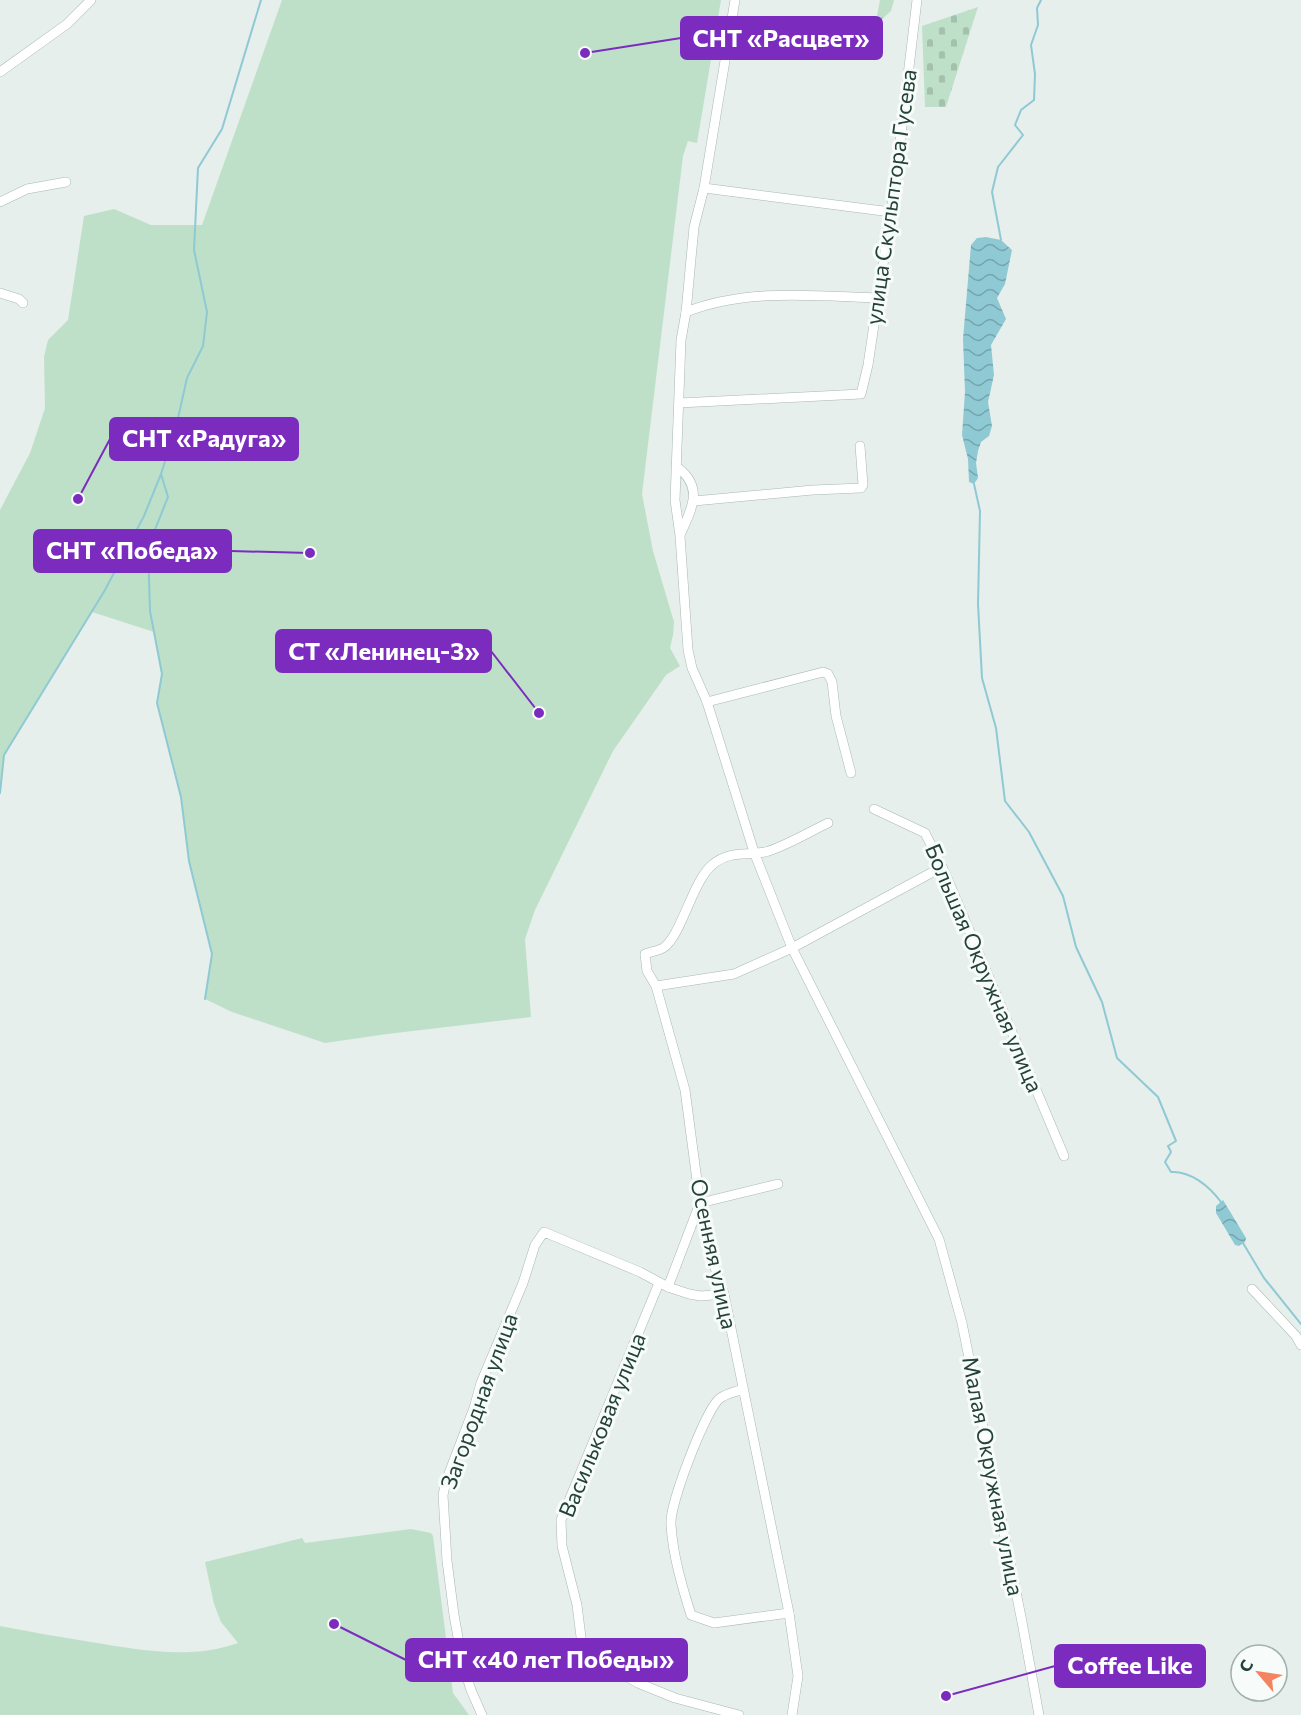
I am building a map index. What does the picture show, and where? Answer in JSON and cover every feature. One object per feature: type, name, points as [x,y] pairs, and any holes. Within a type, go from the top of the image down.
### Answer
[{"type":"street","points":[[0,72],[67,24],[91,0]]},
{"type":"street","points":[[680,536],[675,500],[681,340],[694,227],[704,188],[735,0]]},
{"type":"street","name":"улица Скульптора Гусева","points":[[680,403],[861,394],[868,365],[891,212],[917,0]]},
{"type":"street","points":[[730,31],[739,26],[753,24],[849,38]]},
{"type":"street","points":[[0,202],[27,189],[66,182]]},
{"type":"street","points":[[704,188],[891,212]]},
{"type":"street","points":[[0,293],[19,299],[23,303]]},
{"type":"street","points":[[686,312],[716,302],[770,295],[878,298]]},
{"type":"street","points":[[694,501],[861,488],[864,484],[860,446]]},
{"type":"street","points":[[677,467],[689,478],[694,501],[680,536]]},
{"type":"street","name":"Малая Окружная улица","points":[[680,536],[681,576],[688,650],[707,702],[754,852],[792,948],[939,1239],[962,1323],[1039,1715]]},
{"type":"street","points":[[707,702],[823,672],[828,674],[832,682],[836,716],[851,773]]},
{"type":"street","name":"Большая Окружная улица","points":[[874,809],[925,833],[942,867],[1064,1156]]},
{"type":"street","points":[[754,852],[765,852],[828,823]]},
{"type":"street","name":"Осенняя улица","points":[[754,852],[726,857],[712,865],[700,880],[672,938],[663,948],[645,954],[647,971],[656,986],[685,1090],[700,1203],[712,1259],[724,1294],[789,1613],[798,1676],[792,1715]]},
{"type":"street","points":[[656,986],[734,974],[792,948],[942,867]]},
{"type":"street","points":[[700,1203],[778,1184]]},
{"type":"street","name":"Васильковая улица","points":[[700,1203],[561,1520],[562,1546],[577,1605],[582,1645],[588,1655],[638,1683],[675,1698],[740,1715]]},
{"type":"street","name":"Загородная улица","points":[[482,1715],[463,1665],[454,1615],[447,1561],[443,1495],[481,1383],[523,1283],[535,1245],[544,1232],[640,1272],[663,1285]]},
{"type":"street","points":[[663,1285],[701,1296],[724,1294]]},
{"type":"street","points":[[1252,1288],[1296,1336],[1301,1345]]},
{"type":"street","points":[[743,1389],[719,1398],[713,1407],[700,1431],[672,1507],[670,1524],[680,1580],[691,1616],[714,1623],[789,1613]]},
{"type":"green space","points":[[282,0],[721,0],[697,143],[688,141],[683,156],[642,494],[653,551],[674,622],[670,648],[680,666],[666,675],[613,751],[535,910],[525,939],[531,1017],[325,1043],[232,1012],[205,999],[212,954],[189,861],[181,797],[157,703],[162,674],[154,632],[92,612],[4,755],[0,793],[0,510],[30,453],[45,408],[44,357],[48,340],[68,320],[84,216],[114,209],[151,225],[202,225]]},
{"type":"green space","points":[[880,0],[894,0],[891,11],[881,20],[877,16]]},
{"type":"green space","points":[[978,7],[946,107],[925,107],[922,26]]},
{"type":"green space","points":[[411,1529],[431,1533],[433,1536],[453,1693],[469,1715],[0,1715],[0,1626],[165,1652],[220,1648],[238,1643],[221,1622],[214,1604],[205,1562],[302,1538],[305,1543]]},
{"type":"water","points":[[977,238],[1001,240],[1012,250],[1005,284],[997,298],[1006,319],[991,345],[994,375],[988,402],[992,426],[989,436],[981,442],[978,451],[976,463],[978,478],[974,484],[969,482],[968,459],[962,435],[965,392],[963,339],[971,245]]},
{"type":"water","points":[[1223,1200],[1246,1238],[1245,1242],[1239,1246],[1235,1245],[1216,1213],[1216,1206]]},
{"type":"waterway","points":[[0,793],[4,755],[105,590],[144,516],[161,474],[176,427],[187,378],[203,346],[207,312],[194,250],[198,168],[222,129],[261,0]]},
{"type":"waterway","points":[[1001,240],[992,192],[998,167],[1023,135],[1015,125],[1021,110],[1034,100],[1035,74],[1031,45],[1038,25],[1037,8],[1041,0]]},
{"type":"waterway","points":[[161,474],[168,497],[148,547],[150,611],[162,674],[157,703],[181,797],[189,861],[212,954],[205,999]]},
{"type":"waterway","points":[[974,484],[980,511],[978,604],[982,678],[996,728],[1005,801],[1029,832],[1063,896],[1076,947],[1102,1002],[1117,1058],[1158,1097],[1176,1141],[1168,1146],[1171,1152],[1165,1162],[1171,1172],[1186,1174],[1199,1181],[1221,1202]]},
{"type":"waterway","points":[[1243,1243],[1264,1278],[1301,1324]]},
{"type":"place","name":"СНТ «Расцвет»","points":[[585,53]]},
{"type":"place","name":"СНТ «Радуга»","points":[[78,499]]},
{"type":"place","name":"СНТ «Победа»","points":[[310,553]]},
{"type":"place","name":"СТ «Ленинец-3»","points":[[539,713]]},
{"type":"place","name":"СНТ «40 лет Победы»","points":[[334,1624]]},
{"type":"place","name":"Coffee Like","points":[[946,1696]]}]
